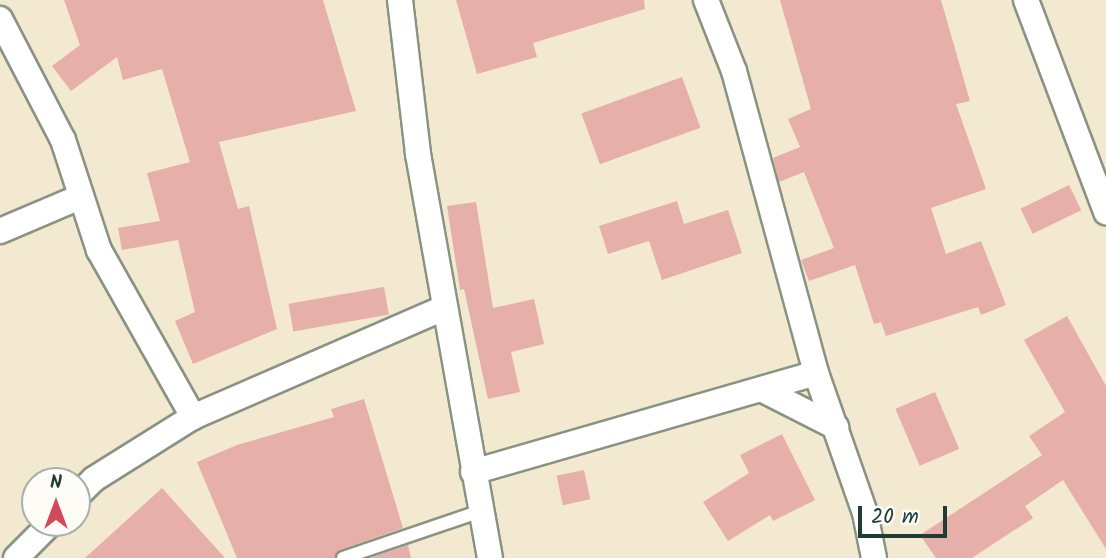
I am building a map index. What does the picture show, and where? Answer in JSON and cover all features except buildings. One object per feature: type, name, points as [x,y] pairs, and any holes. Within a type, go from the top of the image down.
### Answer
[{"type":"street","points":[[400,0],[418,154],[490,558]]},
{"type":"street","points":[[706,0],[734,71],[816,373],[865,513],[874,558]]},
{"type":"street","points":[[1026,0],[1106,212]]},
{"type":"street","points":[[0,19],[63,140],[99,250],[193,416]]},
{"type":"street","points":[[0,231],[80,197]]},
{"type":"street","points":[[91,482],[193,416],[444,308]]},
{"type":"street","points":[[474,471],[765,391],[816,373]]},
{"type":"street","points":[[765,391],[836,428]]},
{"type":"street","points":[[16,558],[37,537]]},
{"type":"lane","points":[[343,558],[481,511]]}]
